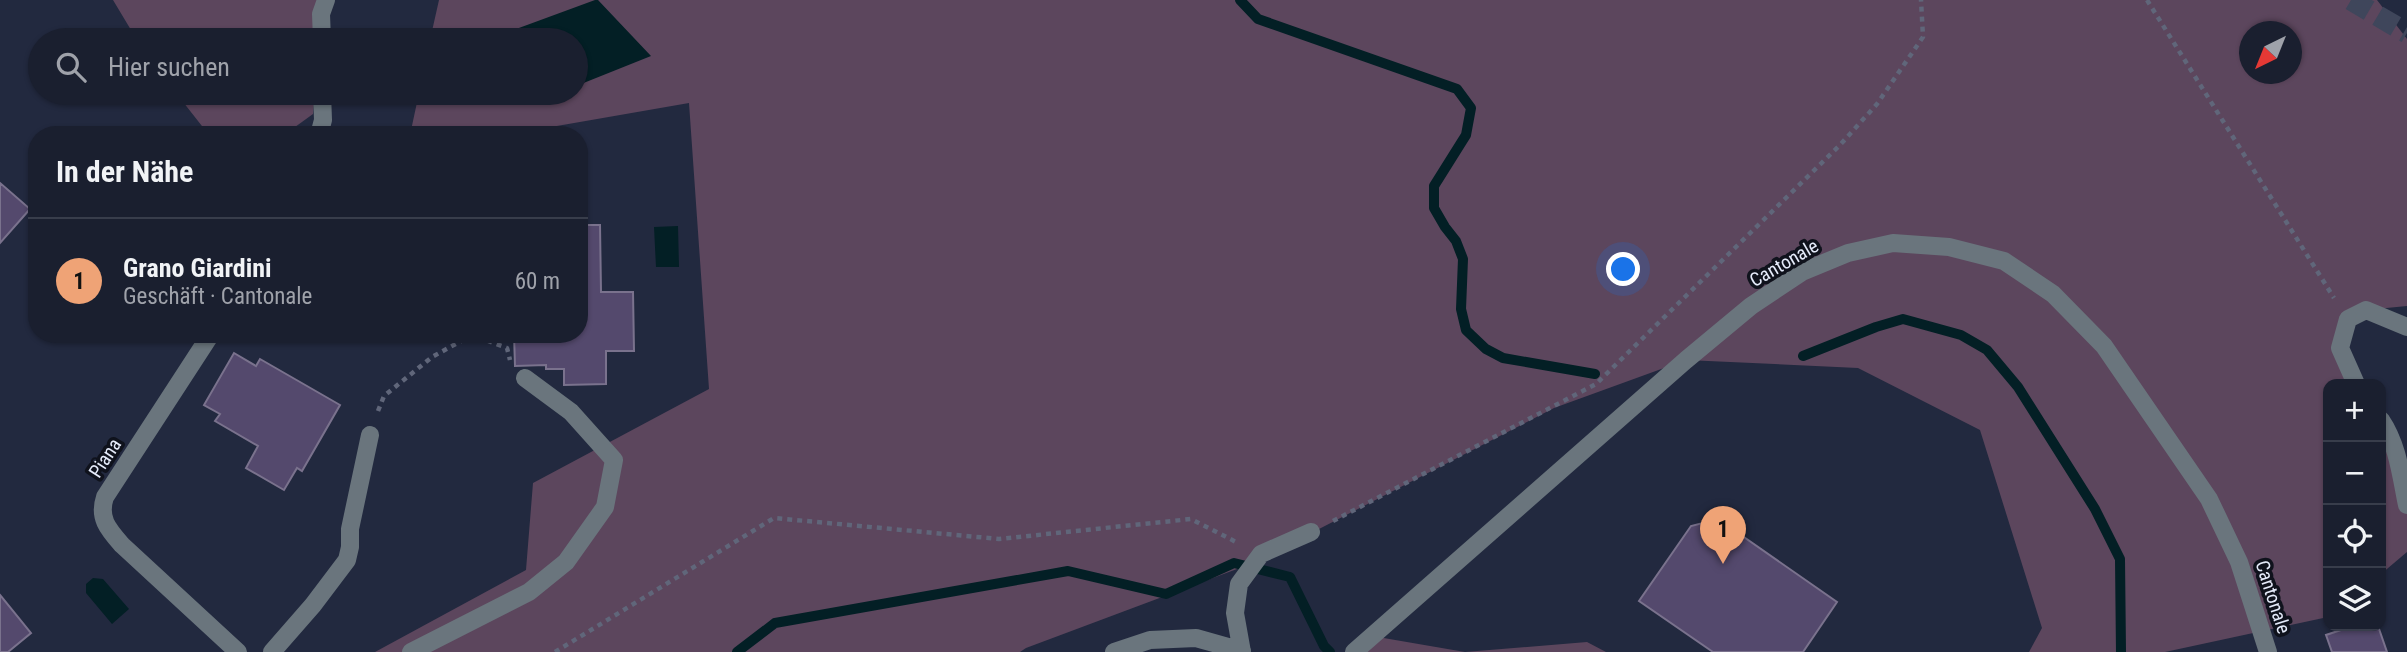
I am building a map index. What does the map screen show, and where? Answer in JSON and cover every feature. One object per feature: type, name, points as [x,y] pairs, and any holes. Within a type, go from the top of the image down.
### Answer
[{"type":"street","points":[[322,28],[321,14],[326,0]]},
{"type":"street","points":[[321,126],[322,105]]},
{"type":"street","name":"Cantonale","points":[[1354,652],[1751,306],[1802,272],[1848,253],[1893,243],[1949,247],[2004,261],[2053,294],[2104,346],[2209,499],[2239,562],[2268,652]]},
{"type":"street","points":[[2355,379],[2340,348],[2348,319],[2366,310],[2407,327]]},
{"type":"street","name":"Piana","points":[[205,343],[105,497],[102,513],[107,529],[122,545],[238,652]]},
{"type":"street","points":[[411,652],[529,592],[566,562],[606,507],[614,460],[571,411],[525,379]]},
{"type":"street","points":[[2386,428],[2397,457],[2407,505]]},
{"type":"street","points":[[272,652],[347,560],[350,529],[370,435]]},
{"type":"street","points":[[1114,652],[1150,640],[1196,638],[1242,652],[1235,613],[1239,584],[1261,554],[1311,532]]},
{"type":"path","points":[[1311,532],[1596,384],[1830,154],[1877,104],[1923,37],[1921,0]]},
{"type":"path","points":[[2147,0],[2348,319]]},
{"type":"path","points":[[370,435],[384,396],[432,357],[457,343]]},
{"type":"path","points":[[494,343],[507,348],[512,366],[525,379]]},
{"type":"path","points":[[555,652],[774,518],[999,539],[1191,519],[1261,554]]},
{"type":"shaded area","points":[[113,0],[328,0],[322,28],[130,28]]},
{"type":"shaded area","points":[[439,0],[2377,0],[2407,39],[2407,306],[2366,310],[2348,319],[2340,348],[2354,379],[2323,379],[2323,618],[2165,652],[2029,652],[2042,628],[1980,430],[1858,368],[1686,360],[1554,408],[1253,563],[1020,652],[375,652],[526,570],[533,483],[709,389],[689,103],[557,126],[412,126],[416,105],[588,105],[588,28],[433,28]]},
{"type":"shaded area","points":[[598,0],[651,56],[588,81],[588,28],[519,28]]},
{"type":"shaded area","points":[[185,105],[314,105],[313,114],[296,126],[202,126]]},
{"type":"shaded area","points":[[678,226],[679,267],[656,267],[654,227]]},
{"type":"shaded area","points":[[2386,436],[2407,505],[2407,552],[2386,570]]},
{"type":"shaded area","points":[[93,578],[103,579],[129,609],[112,624],[86,593],[86,584]]},
{"type":"shaded area","points":[[1372,636],[1465,652],[1354,652]]},
{"type":"shaded area","points":[[1587,642],[1606,652],[1465,652]]},
{"type":"building","points":[[0,183],[28,207],[28,211],[0,243]]},
{"type":"building","points":[[588,225],[600,225],[601,292],[633,292],[634,351],[606,351],[606,384],[564,385],[564,369],[546,369],[546,365],[515,366],[514,343],[588,343]]},
{"type":"building","points":[[234,353],[256,366],[260,359],[340,405],[302,471],[297,468],[284,490],[246,468],[258,446],[215,421],[220,414],[204,405]]},
{"type":"building","points":[[1718,519],[1837,602],[1803,652],[1713,652],[1639,601],[1691,526]]},
{"type":"building","points":[[0,595],[31,633],[8,652],[0,652]]},
{"type":"building","points":[[2338,631],[2380,631],[2387,652],[2332,652],[2326,635]]},
{"type":"waterway","points":[[1240,0],[1258,19],[1457,89],[1471,108],[1466,135],[1434,186],[1434,208],[1456,241],[1463,259],[1461,309],[1466,330],[1486,349],[1503,358],[1595,374]]},
{"type":"waterway","points":[[1803,356],[1903,319],[1961,335],[1987,350],[2018,387],[2095,509],[2120,559],[2121,652]]},
{"type":"waterway","points":[[737,652],[775,623],[1068,571],[1166,594],[1234,563],[1290,577],[1324,646],[1330,652]]},
{"type":"tunnel","points":[[2351,0],[2407,33]]},
{"type":"place","name":"Grano Giardini","points":[[1723,564]]}]
